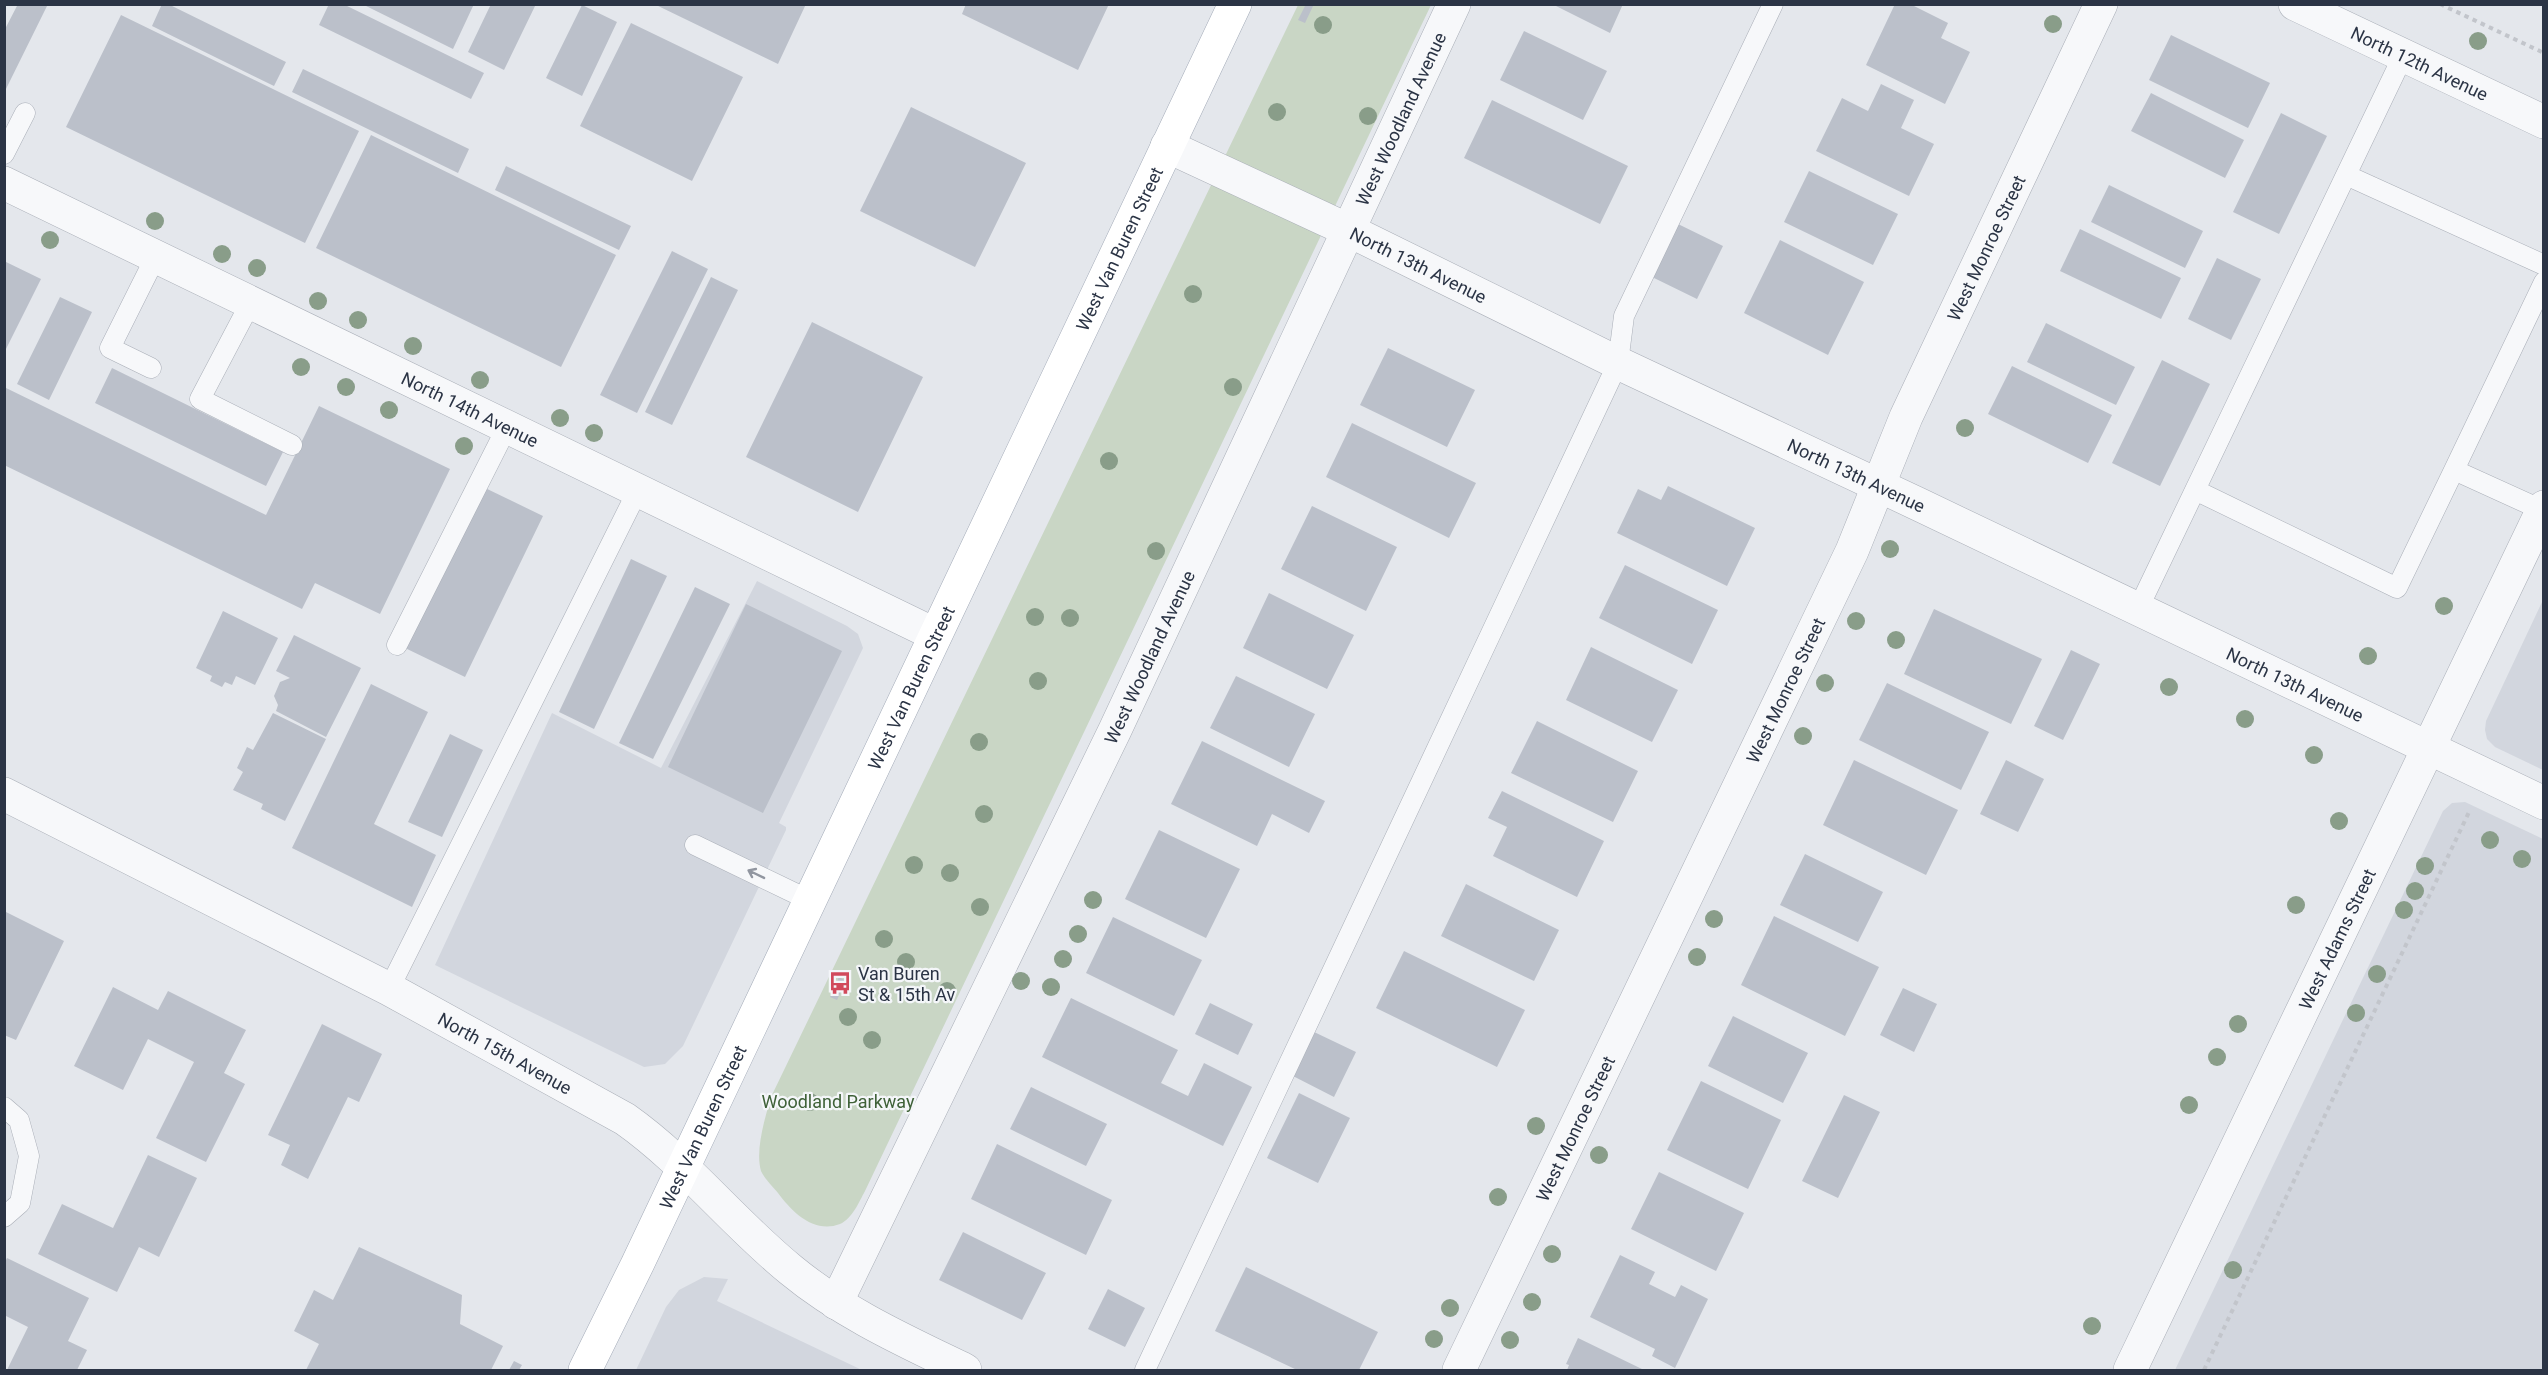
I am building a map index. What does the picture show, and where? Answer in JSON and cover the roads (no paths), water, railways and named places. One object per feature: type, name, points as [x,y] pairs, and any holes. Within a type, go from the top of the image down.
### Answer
[{"type":"main road","name":"West Van Buren Street","points":[[585,1371],[1235,4]]},
{"type":"street","name":"West Woodland Avenue","points":[[836,1303],[1115,730],[1454,4]]},
{"type":"street","name":"West Monroe Street","points":[[1459,1371],[1852,551],[1906,417],[2101,4]]},
{"type":"street","name":"North 12th Avenue","points":[[2295,4],[2544,122]]},
{"type":"street","name":"North 13th Avenue","points":[[1167,146],[1348,230],[1618,363],[2544,803]]},
{"type":"street","name":"North 14th Avenue","points":[[4,183],[934,634]]},
{"type":"street","name":"West Adams Street","points":[[2130,1371],[2543,508]]},
{"type":"street","name":"North 15th Avenue","points":[[4,794],[389,989],[625,1119],[656,1141],[682,1169],[792,1271],[836,1303],[873,1325],[965,1371]]},
{"type":"lane","points":[[1145,1371],[1618,363],[1624,316],[1773,4]]},
{"type":"lane","points":[[2138,609],[2403,56]]},
{"type":"lane","points":[[4,154],[25,113]]},
{"type":"lane","points":[[2346,174],[2544,265]]},
{"type":"lane","points":[[151,368],[110,348],[156,256]]},
{"type":"lane","points":[[2195,490],[2397,588],[2544,282]]},
{"type":"lane","points":[[251,302],[200,399],[292,445]]},
{"type":"lane","points":[[397,645],[507,426]]},
{"type":"lane","points":[[2454,470],[2543,508]]},
{"type":"lane","points":[[389,989],[638,490]]},
{"type":"lane","points":[[695,845],[809,900]]},
{"type":"lane","points":[[4,1107],[19,1120],[29,1156],[20,1203],[4,1217]]},
{"type":"place","name":"Van Buren St & 15th Av","points":[[840,983]]},
{"type":"park label","name":"Woodland Parkway","points":[[838,1101]]}]
